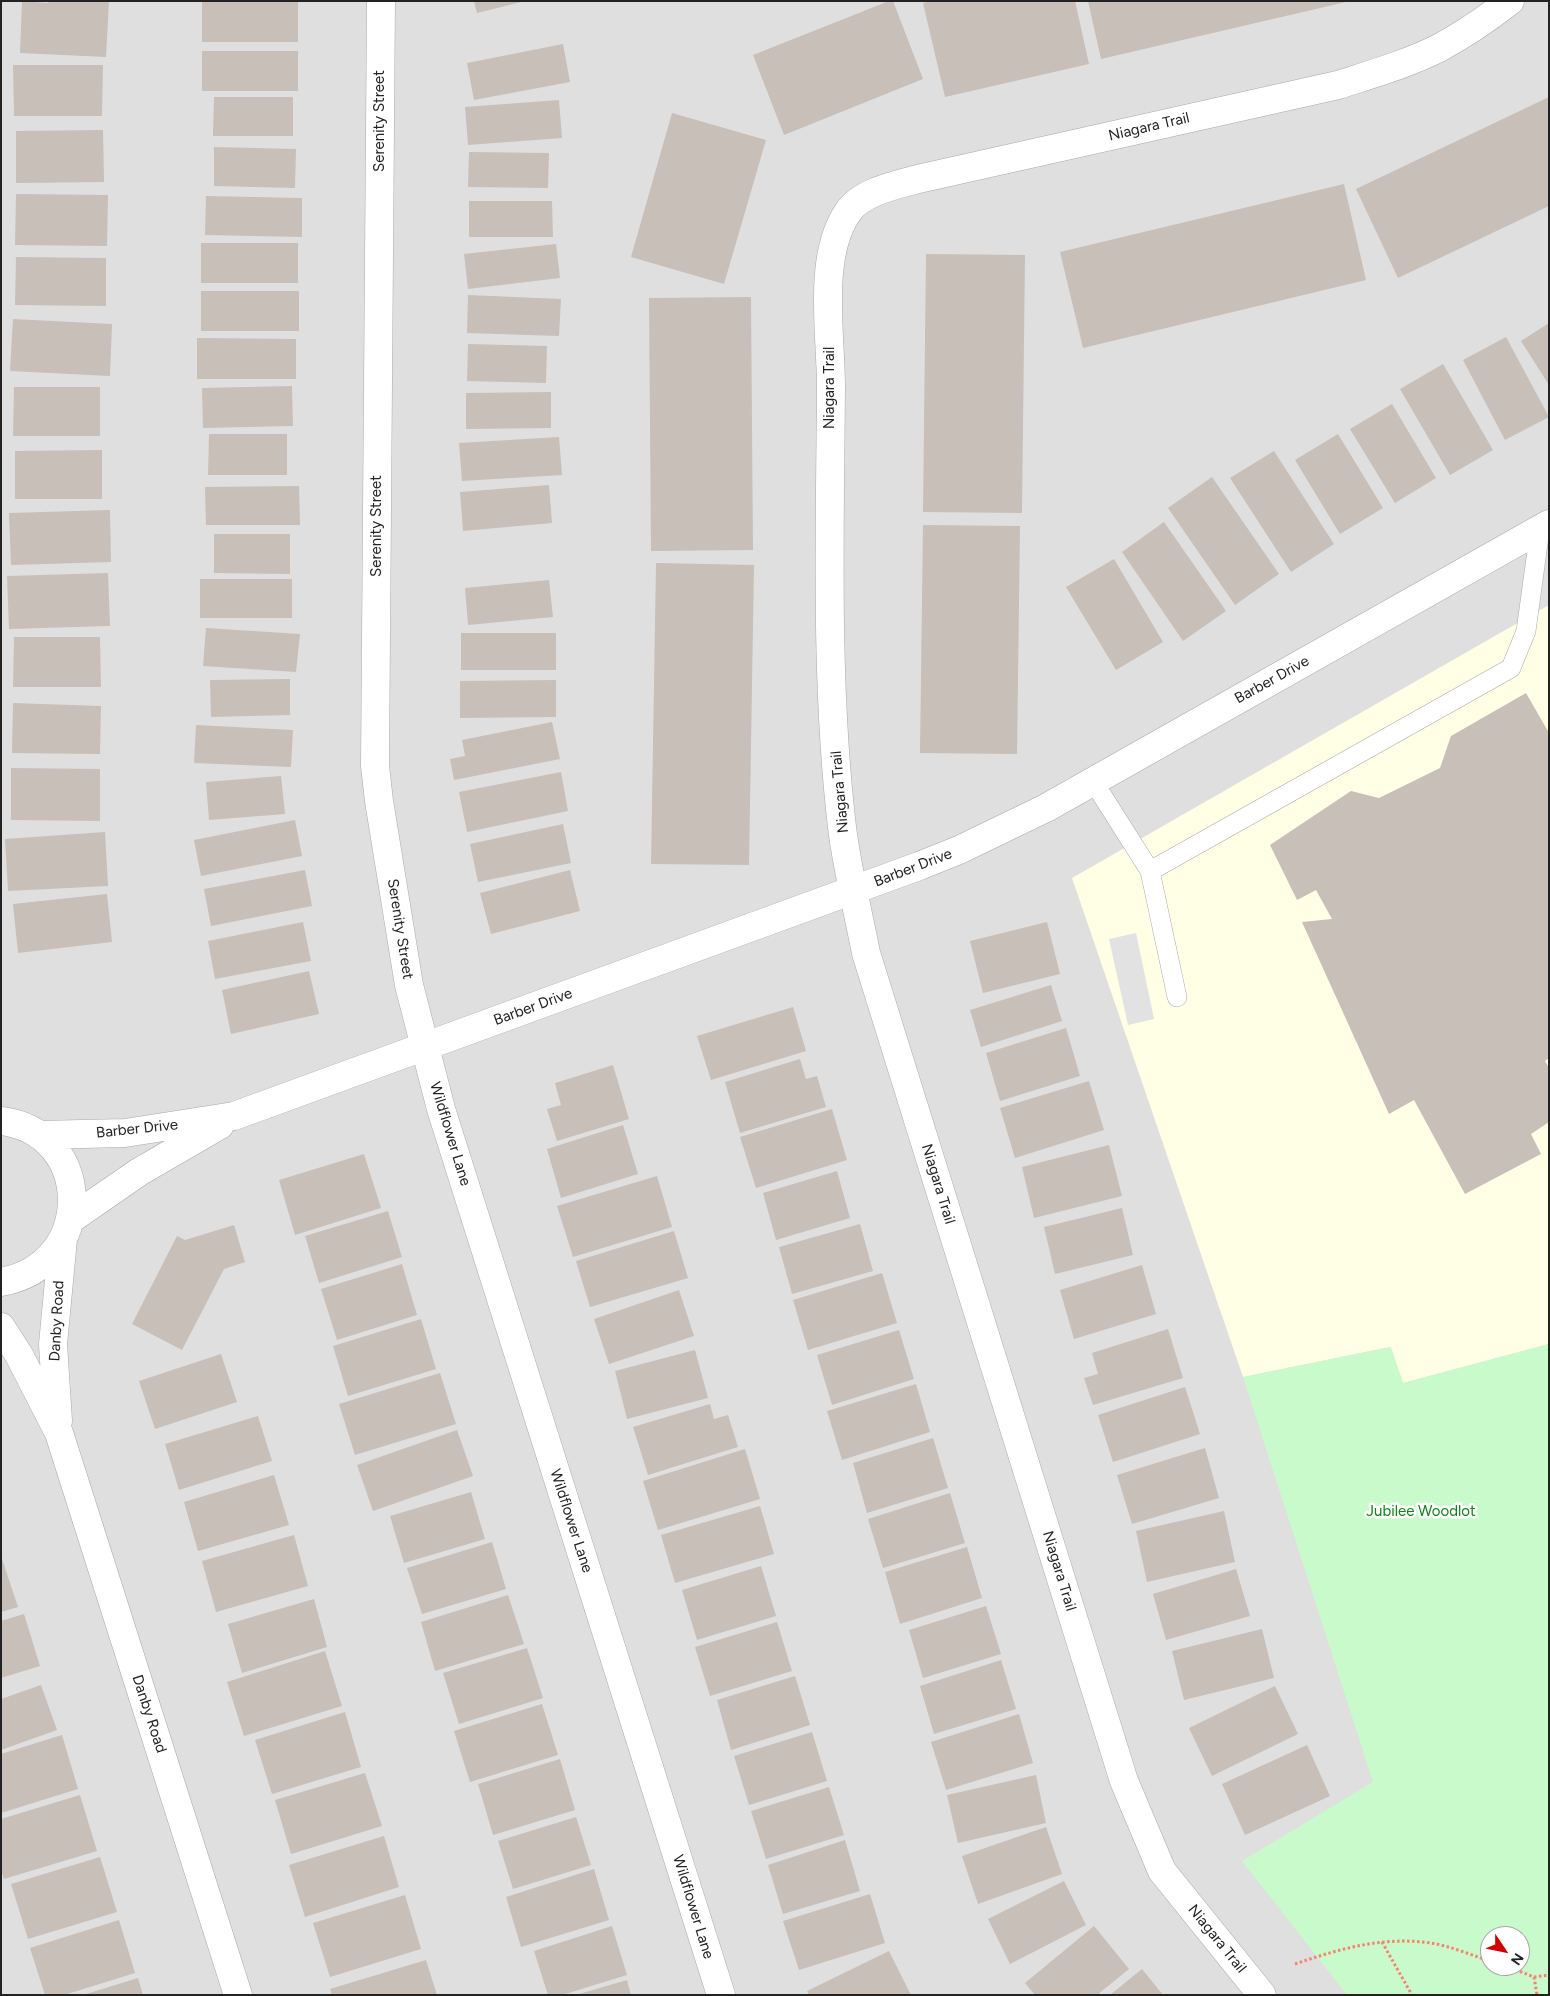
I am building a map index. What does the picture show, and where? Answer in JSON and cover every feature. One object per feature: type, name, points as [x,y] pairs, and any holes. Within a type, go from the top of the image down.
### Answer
[{"type":"street","name":"Serenity Street","points":[[382,1],[375,766],[409,985],[424,1046]]},
{"type":"street","name":"Niagara Trail","points":[[1262,1995],[1162,1871],[1124,1781],[866,953],[842,826],[834,728],[829,539],[831,384],[828,271],[835,238],[848,210],[874,192],[918,179],[1338,85],[1384,70],[1438,48],[1481,24],[1510,1]]},
{"type":"street","name":"Barber Drive","points":[[67,1229],[139,1172],[234,1116],[854,891],[958,850],[1046,808],[1544,527]]},
{"type":"street","name":"Wildflower Lane","points":[[424,1046],[447,1128],[721,1995]]},
{"type":"street","name":"Barber Drive","points":[[39,1135],[125,1133],[234,1116]]},
{"type":"street","points":[[5,1117],[39,1135]]},
{"type":"street","name":"Danby Road","points":[[39,1135],[56,1151],[67,1172],[72,1195],[53,1344],[59,1432]]},
{"type":"street","points":[[1,1282],[15,1280],[34,1271],[51,1257],[67,1229]]},
{"type":"street","name":"Danby Road","points":[[1,1327],[19,1355],[59,1432],[238,1995]]},
{"type":"lane","points":[[1150,871],[1511,668],[1526,631],[1544,527]]},
{"type":"lane","points":[[1093,781],[1150,871],[1177,997]]},
{"type":"path","points":[[1294,1964],[1330,1952],[1382,1942],[1431,1943],[1480,1958]]},
{"type":"path","points":[[1382,1942],[1412,1995]]},
{"type":"path","points":[[1530,1975],[1534,1977],[1549,1975]]},
{"type":"path","points":[[1534,1977],[1537,1995]]},
{"type":"shaded area","points":[[1,1],[1549,1],[1549,1995],[1,1995]]},
{"type":"shaded area","points":[[1549,605],[1549,1344],[1403,1383],[1390,1347],[1243,1377],[1072,878]]},
{"type":"shaded area","points":[[1136,933],[1154,1019],[1128,1025],[1109,939]]},
{"type":"green space","name":"Jubilee Woodlot","points":[[1549,1344],[1549,1995],[1347,1995],[1242,1861],[1373,1782],[1243,1377],[1391,1347],[1403,1383]]},
{"type":"building","points":[[22,1],[48,3],[49,1],[109,1],[106,57],[20,53]]},
{"type":"building","points":[[202,1],[298,2],[298,42],[202,42]]},
{"type":"building","points":[[474,1],[521,1],[521,2],[477,13]]},
{"type":"building","points":[[893,1],[923,79],[784,135],[753,55]]},
{"type":"building","points":[[931,1],[1075,1],[1089,64],[945,97],[923,3]]},
{"type":"building","points":[[1088,1],[1346,1],[1346,2],[1101,59]]},
{"type":"building","points":[[563,44],[570,82],[474,100],[467,63]]},
{"type":"building","points":[[202,51],[298,51],[298,91],[202,91]]},
{"type":"building","points":[[13,65],[103,65],[102,116],[14,116]]},
{"type":"building","points":[[214,97],[293,97],[293,136],[213,136]]},
{"type":"building","points":[[1549,97],[1549,206],[1398,278],[1356,189]]},
{"type":"building","points":[[559,100],[562,138],[468,145],[465,107]]},
{"type":"building","points":[[672,113],[766,140],[724,284],[631,257]]},
{"type":"building","points":[[103,130],[104,182],[16,183],[16,131]]},
{"type":"building","points":[[214,147],[296,149],[295,188],[214,186]]},
{"type":"building","points":[[469,152],[549,153],[548,188],[468,187]]},
{"type":"building","points":[[1344,184],[1366,280],[1083,348],[1060,252]]},
{"type":"building","points":[[16,194],[108,195],[107,246],[15,245]]},
{"type":"building","points":[[206,196],[302,198],[302,237],[205,235]]},
{"type":"building","points":[[469,201],[552,201],[553,237],[469,237]]},
{"type":"building","points":[[201,243],[298,243],[298,283],[201,283]]},
{"type":"building","points":[[556,244],[560,278],[468,289],[464,254]]},
{"type":"building","points":[[926,254],[1025,255],[1022,513],[923,512]]},
{"type":"building","points":[[16,257],[106,258],[106,306],[15,305]]},
{"type":"building","points":[[201,291],[299,291],[299,331],[201,331]]},
{"type":"building","points":[[468,295],[561,299],[559,336],[467,333]]},
{"type":"building","points":[[751,297],[753,550],[651,551],[649,298]]},
{"type":"building","points":[[13,319],[112,324],[110,376],[10,371]]},
{"type":"building","points":[[1549,323],[1549,385],[1521,341]]},
{"type":"building","points":[[1506,337],[1549,417],[1505,440],[1463,360]]},
{"type":"building","points":[[197,338],[296,339],[296,379],[197,379]]},
{"type":"building","points":[[468,344],[547,346],[546,383],[467,381]]},
{"type":"building","points":[[1443,364],[1493,450],[1450,475],[1400,389]]},
{"type":"building","points":[[292,386],[293,426],[203,428],[202,388]]},
{"type":"building","points":[[14,387],[100,387],[100,436],[13,436]]},
{"type":"building","points":[[551,392],[551,428],[466,429],[466,393]]},
{"type":"building","points":[[1392,404],[1436,478],[1395,503],[1350,429]]},
{"type":"building","points":[[209,434],[287,434],[287,475],[208,475]]},
{"type":"building","points":[[1338,434],[1383,508],[1340,534],[1295,460]]},
{"type":"building","points":[[559,437],[562,475],[462,481],[459,443]]},
{"type":"building","points":[[102,450],[102,499],[15,499],[15,451]]},
{"type":"building","points":[[1274,451],[1334,544],[1291,572],[1230,478]]},
{"type":"building","points":[[1212,477],[1279,574],[1235,605],[1168,508]]},
{"type":"building","points":[[549,485],[552,523],[463,531],[460,492]]},
{"type":"building","points":[[299,486],[300,525],[206,525],[205,487]]},
{"type":"building","points":[[110,510],[111,562],[11,565],[9,513]]},
{"type":"building","points":[[1164,522],[1226,611],[1183,641],[1122,552]]},
{"type":"building","points":[[923,525],[1020,526],[1017,754],[920,753]]},
{"type":"building","points":[[214,534],[290,534],[290,574],[214,573]]},
{"type":"building","points":[[1114,559],[1163,642],[1116,670],[1066,587]]},
{"type":"building","points":[[656,563],[754,565],[749,865],[651,864]]},
{"type":"building","points":[[108,573],[110,626],[9,629],[7,576]]},
{"type":"building","points":[[200,579],[292,579],[292,618],[200,618]]},
{"type":"building","points":[[549,580],[553,617],[468,625],[465,588]]},
{"type":"building","points":[[206,628],[300,634],[296,672],[203,666]]},
{"type":"building","points":[[461,633],[556,633],[556,670],[461,670]]},
{"type":"building","points":[[14,637],[100,637],[101,687],[13,687]]},
{"type":"building","points":[[290,679],[290,715],[211,717],[210,680]]},
{"type":"building","points":[[556,680],[556,717],[460,718],[460,681]]},
{"type":"building","points":[[1526,693],[1549,733],[1549,1058],[1545,1061],[1549,1068],[1549,1122],[1531,1134],[1541,1154],[1465,1194],[1414,1100],[1389,1114],[1302,922],[1332,919],[1316,890],[1297,900],[1270,845],[1351,791],[1379,798],[1440,768],[1451,736]]},
{"type":"building","points":[[13,703],[101,706],[100,754],[12,753]]},
{"type":"building","points":[[552,722],[560,759],[454,780],[450,759],[465,756],[462,740]]},
{"type":"building","points":[[196,725],[293,730],[291,767],[194,763]]},
{"type":"building","points":[[11,768],[100,769],[100,821],[11,820]]},
{"type":"building","points":[[561,772],[568,811],[467,832],[459,792]]},
{"type":"building","points":[[281,776],[285,814],[209,820],[206,782]]},
{"type":"building","points":[[295,820],[302,856],[201,876],[194,840]]},
{"type":"building","points":[[563,824],[571,863],[478,882],[470,844]]},
{"type":"building","points":[[105,832],[108,886],[8,891],[5,839]]},
{"type":"building","points":[[305,870],[312,906],[211,926],[204,889]]},
{"type":"building","points":[[570,870],[580,911],[491,934],[480,893]]},
{"type":"building","points":[[107,894],[112,942],[18,953],[13,904]]},
{"type":"building","points":[[303,922],[311,961],[215,979],[208,941]]},
{"type":"building","points":[[1047,922],[1060,974],[983,993],[970,941]]},
{"type":"building","points":[[309,971],[319,1014],[231,1034],[222,990]]},
{"type":"building","points":[[1051,985],[1062,1021],[981,1047],[970,1010]]},
{"type":"building","points":[[793,1007],[806,1051],[711,1080],[697,1036]]},
{"type":"building","points":[[1066,1028],[1080,1076],[1000,1101],[986,1053]]},
{"type":"building","points":[[800,1059],[806,1079],[817,1076],[826,1107],[740,1133],[725,1082]]},
{"type":"building","points":[[613,1065],[629,1119],[557,1141],[547,1109],[561,1105],[555,1083]]},
{"type":"building","points":[[1089,1081],[1104,1130],[1015,1158],[1000,1108]]},
{"type":"building","points":[[832,1109],[847,1160],[756,1188],[740,1137]]},
{"type":"building","points":[[623,1125],[638,1174],[561,1198],[547,1149]]},
{"type":"building","points":[[1109,1145],[1122,1196],[1034,1218],[1022,1167]]},
{"type":"building","points":[[364,1154],[381,1208],[295,1235],[279,1180]]},
{"type":"building","points":[[837,1171],[850,1218],[776,1240],[763,1193]]},
{"type":"building","points":[[657,1176],[672,1227],[573,1257],[557,1206]]},
{"type":"building","points":[[1122,1208],[1133,1255],[1055,1274],[1044,1227]]},
{"type":"building","points":[[388,1211],[402,1257],[319,1283],[305,1236]]},
{"type":"building","points":[[860,1224],[873,1271],[792,1294],[779,1247]]},
{"type":"building","points":[[234,1225],[245,1262],[224,1269],[182,1350],[132,1324],[177,1236],[185,1240]]},
{"type":"building","points":[[674,1231],[688,1278],[590,1307],[576,1261]]},
{"type":"building","points":[[402,1264],[417,1315],[337,1340],[321,1289]]},
{"type":"building","points":[[1142,1265],[1156,1314],[1074,1339],[1060,1290]]},
{"type":"building","points":[[882,1273],[897,1323],[808,1350],[793,1300]]},
{"type":"building","points":[[679,1290],[694,1336],[609,1364],[594,1319]]},
{"type":"building","points":[[421,1319],[436,1369],[348,1396],[333,1346]]},
{"type":"building","points":[[1168,1329],[1183,1378],[1093,1405],[1084,1378],[1098,1374],[1092,1353]]},
{"type":"building","points":[[899,1330],[914,1379],[832,1405],[817,1355]]},
{"type":"building","points":[[695,1350],[708,1398],[627,1419],[615,1371]]},
{"type":"building","points":[[221,1354],[237,1402],[155,1429],[139,1381]]},
{"type":"building","points":[[440,1373],[456,1424],[355,1455],[339,1404]]},
{"type":"building","points":[[916,1384],[930,1432],[842,1460],[827,1411]]},
{"type":"building","points":[[1185,1387],[1200,1434],[1113,1462],[1098,1415]]},
{"type":"building","points":[[710,1404],[714,1419],[728,1415],[738,1447],[648,1475],[633,1427]]},
{"type":"building","points":[[258,1416],[272,1461],[179,1490],[165,1444]]},
{"type":"building","points":[[457,1430],[473,1476],[373,1511],[357,1465]]},
{"type":"building","points":[[933,1438],[948,1488],[867,1513],[853,1463]]},
{"type":"building","points":[[1205,1448],[1219,1498],[1132,1524],[1117,1475]]},
{"type":"building","points":[[745,1449],[760,1499],[658,1530],[643,1481]]},
{"type":"building","points":[[274,1475],[289,1525],[198,1551],[184,1502]]},
{"type":"building","points":[[471,1492],[485,1539],[404,1563],[390,1516]]},
{"type":"building","points":[[950,1493],[965,1543],[883,1568],[868,1519]]},
{"type":"building","points":[[760,1506],[774,1554],[675,1583],[661,1535]]},
{"type":"building","points":[[1224,1511],[1235,1562],[1147,1582],[1136,1531]]},
{"type":"building","points":[[294,1535],[308,1586],[216,1612],[202,1561]]},
{"type":"building","points":[[492,1542],[506,1589],[422,1614],[407,1568]]},
{"type":"building","points":[[967,1547],[982,1598],[900,1624],[885,1572]]},
{"type":"building","points":[[1,1556],[18,1607],[1,1612]]},
{"type":"building","points":[[761,1566],[776,1616],[697,1640],[682,1590]]},
{"type":"building","points":[[1236,1569],[1250,1616],[1166,1640],[1153,1594]]},
{"type":"building","points":[[508,1595],[524,1644],[435,1671],[421,1622]]},
{"type":"building","points":[[314,1599],[327,1647],[242,1673],[228,1624]]},
{"type":"building","points":[[986,1606],[1001,1654],[923,1678],[909,1630]]},
{"type":"building","points":[[24,1614],[40,1666],[1,1678],[1,1621]]},
{"type":"building","points":[[777,1622],[792,1671],[710,1696],[695,1647]]},
{"type":"building","points":[[1262,1629],[1274,1678],[1184,1700],[1172,1651]]},
{"type":"building","points":[[527,1648],[543,1698],[459,1724],[443,1673]]},
{"type":"building","points":[[325,1651],[342,1706],[244,1736],[227,1682]]},
{"type":"building","points":[[1001,1660],[1016,1709],[934,1734],[920,1686]]},
{"type":"building","points":[[795,1676],[810,1725],[731,1750],[717,1700]]},
{"type":"building","points":[[41,1685],[57,1730],[1,1750],[1,1699]]},
{"type":"building","points":[[1275,1686],[1298,1734],[1212,1776],[1189,1728]]},
{"type":"building","points":[[542,1704],[558,1755],[470,1782],[454,1731]]},
{"type":"building","points":[[345,1712],[361,1767],[272,1794],[255,1740]]},
{"type":"building","points":[[1019,1714],[1033,1763],[946,1790],[931,1742]]},
{"type":"building","points":[[812,1732],[827,1781],[749,1805],[734,1756]]},
{"type":"building","points":[[62,1735],[78,1789],[1,1813],[1,1754]]},
{"type":"building","points":[[1307,1745],[1330,1796],[1245,1835],[1222,1784]]},
{"type":"building","points":[[560,1759],[575,1810],[493,1835],[478,1784]]},
{"type":"building","points":[[365,1773],[382,1826],[291,1854],[275,1800]]},
{"type":"building","points":[[1036,1775],[1046,1823],[958,1843],[947,1795]]},
{"type":"building","points":[[829,1787],[844,1835],[766,1859],[751,1811]]},
{"type":"building","points":[[80,1795],[97,1851],[4,1879],[1,1870],[1,1819]]},
{"type":"building","points":[[576,1817],[591,1865],[513,1889],[498,1841]]},
{"type":"building","points":[[1046,1827],[1062,1874],[978,1904],[962,1856]]},
{"type":"building","points":[[384,1836],[399,1887],[305,1917],[289,1865]]},
{"type":"building","points":[[845,1840],[860,1891],[783,1914],[768,1865]]},
{"type":"building","points":[[100,1857],[117,1912],[28,1939],[11,1884]]},
{"type":"building","points":[[594,1869],[609,1920],[521,1947],[506,1897]]},
{"type":"building","points":[[1064,1881],[1086,1925],[1010,1964],[988,1919]]},
{"type":"building","points":[[870,1894],[885,1943],[799,1970],[783,1921]]},
{"type":"building","points":[[405,1895],[421,1949],[330,1977],[313,1923]]},
{"type":"building","points":[[119,1920],[135,1973],[64,1995],[45,1995],[30,1948]]},
{"type":"building","points":[[612,1926],[627,1975],[562,1995],[548,1995],[534,1951]]},
{"type":"building","points":[[1094,1926],[1129,1969],[1097,1995],[1035,1995],[1025,1983]]},
{"type":"building","points":[[889,1951],[911,1995],[809,1995],[807,1991]]},
{"type":"building","points":[[426,1960],[437,1995],[332,1995],[330,1989]]},
{"type":"building","points":[[1142,1969],[1163,1995],[1110,1995]]},
{"type":"building","points":[[138,1978],[143,1995],[86,1995],[86,1994]]},
{"type":"building","points":[[627,1980],[631,1995],[579,1994]]}]
